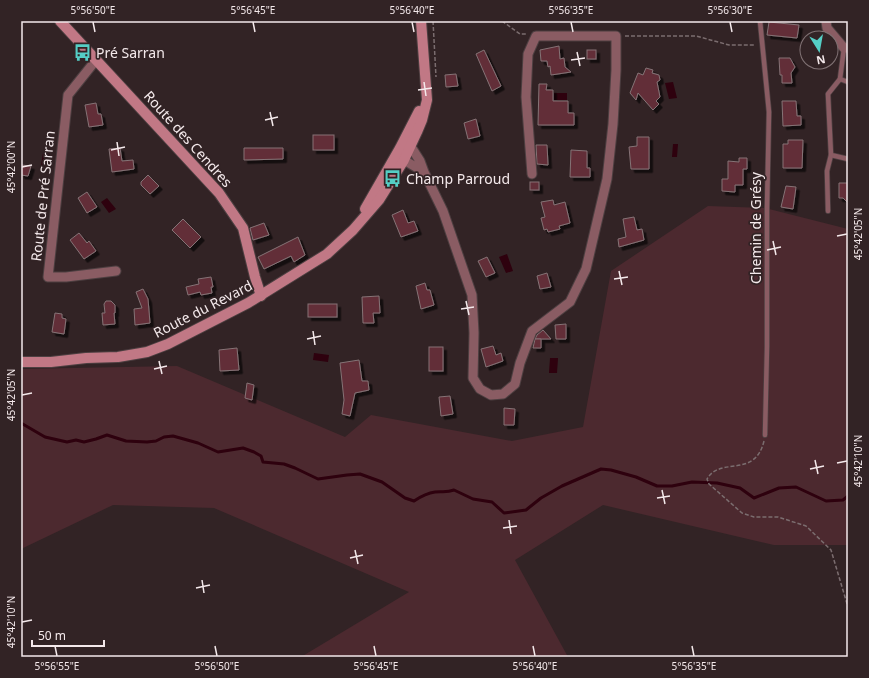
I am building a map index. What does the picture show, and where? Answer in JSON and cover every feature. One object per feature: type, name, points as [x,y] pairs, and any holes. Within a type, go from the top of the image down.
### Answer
[{"type":"main road","name":"Route des Cendres","points":[[60,21],[219,193],[243,228],[261,296]]},
{"type":"main road","name":"Route du Revard","points":[[353,230],[405,148],[420,108],[425,78],[421,21]]},
{"type":"main road","name":"Route du Revard","points":[[21,362],[51,362],[86,358],[118,357],[147,352],[187,335],[261,296],[327,254],[353,230],[380,200],[404,160],[405,148]]},
{"type":"street","points":[[826,21],[828,28],[846,48]]},
{"type":"street","points":[[405,148],[413,150],[420,161],[443,211],[472,295],[474,333],[473,378],[480,388],[491,395],[503,394],[514,384],[532,331],[570,302],[586,269],[606,179],[613,124],[616,36],[536,36],[528,54],[526,97],[532,174]]},
{"type":"street","name":"Route de Pré Sarran","points":[[96,60],[68,95],[48,277],[66,277],[116,271]]},
{"type":"street","points":[[404,160],[424,172]]},
{"type":"lane","name":"Chemin de Grésy","points":[[760,21],[769,112],[765,435]]},
{"type":"lane","points":[[828,211],[827,171],[831,155],[828,94],[840,79],[846,48]]},
{"type":"lane","points":[[840,79],[848,82]]},
{"type":"lane","points":[[831,155],[848,159]]},
{"type":"path","points":[[502,21],[520,34],[536,36]]},
{"type":"path","points":[[616,36],[696,36],[729,45],[762,45]]},
{"type":"path","points":[[765,435],[762,452],[751,463],[716,470],[707,478],[710,484],[742,513],[754,517],[778,517],[806,526],[831,550],[848,607]]},
{"type":"shaded area","points":[[673,82],[677,98],[669,99],[665,83]]},
{"type":"shaded area","points":[[554,93],[567,93],[567,100],[554,100]]},
{"type":"shaded area","points":[[673,144],[678,144],[677,157],[672,157]]},
{"type":"shaded area","points":[[43,153],[50,154],[48,167],[41,166]]},
{"type":"shaded area","points":[[107,198],[116,209],[109,213],[101,202]]},
{"type":"shaded area","points":[[708,206],[765,208],[848,229],[848,545],[774,545],[603,505],[515,560],[568,657],[301,657],[409,592],[214,508],[113,505],[21,549],[21,369],[177,366],[345,437],[371,415],[512,441],[583,427],[611,271]]},
{"type":"shaded area","points":[[507,254],[513,271],[506,273],[499,257]]},
{"type":"shaded area","points":[[314,353],[329,355],[328,362],[313,360]]},
{"type":"shaded area","points":[[550,358],[558,358],[557,373],[549,373]]},
{"type":"building","points":[[769,22],[799,25],[797,38],[767,35]]},
{"type":"building","points":[[559,46],[560,59],[564,58],[565,67],[571,72],[551,75],[550,66],[548,67],[547,61],[541,61],[540,50]]},
{"type":"building","points":[[484,50],[501,86],[492,91],[476,54]]},
{"type":"building","points":[[587,50],[596,50],[596,59],[587,59]]},
{"type":"building","points":[[779,58],[790,58],[795,67],[791,73],[792,83],[782,83]]},
{"type":"building","points":[[646,68],[653,70],[652,73],[659,75],[660,80],[657,82],[660,97],[656,101],[659,104],[653,110],[638,93],[636,100],[630,93],[638,73],[643,75]]},
{"type":"building","points":[[456,74],[458,86],[446,87],[445,75]]},
{"type":"building","points":[[539,84],[547,84],[546,90],[553,90],[553,101],[568,101],[568,113],[574,113],[574,125],[538,125]]},
{"type":"building","points":[[782,101],[796,101],[797,116],[801,116],[801,125],[783,126]]},
{"type":"building","points":[[96,103],[98,114],[101,114],[103,125],[89,127],[85,105]]},
{"type":"building","points":[[476,119],[480,136],[468,139],[464,123]]},
{"type":"building","points":[[313,135],[334,135],[334,150],[313,150]]},
{"type":"building","points":[[637,137],[649,137],[649,169],[631,169],[629,147],[637,146]]},
{"type":"building","points":[[788,140],[803,140],[802,168],[783,168],[783,144],[788,144]]},
{"type":"building","points":[[536,145],[547,145],[548,165],[537,164]]},
{"type":"building","points":[[120,148],[122,161],[133,160],[134,169],[112,172],[109,149]]},
{"type":"building","points":[[244,148],[283,148],[283,159],[244,160]]},
{"type":"building","points":[[571,150],[587,151],[587,168],[590,168],[590,177],[570,177]]},
{"type":"building","points":[[739,158],[747,158],[747,169],[743,169],[743,185],[735,185],[735,192],[722,191],[722,179],[728,179],[728,161],[739,162]]},
{"type":"building","points":[[21,165],[31,166],[28,176],[21,175]]},
{"type":"building","points":[[148,175],[159,186],[150,194],[141,185],[141,182]]},
{"type":"building","points":[[530,182],[539,182],[539,190],[530,190]]},
{"type":"building","points":[[839,183],[848,183],[848,203],[843,198],[839,198]]},
{"type":"building","points":[[786,186],[796,187],[793,209],[781,207]]},
{"type":"building","points":[[87,192],[97,207],[87,213],[78,198]]},
{"type":"building","points":[[553,200],[554,205],[565,202],[570,223],[559,226],[560,229],[548,232],[547,229],[544,230],[541,218],[545,217],[541,202]]},
{"type":"building","points":[[403,210],[408,223],[414,221],[418,231],[401,237],[392,215]]},
{"type":"building","points":[[634,217],[637,230],[642,229],[644,240],[619,247],[618,239],[626,237],[623,219]]},
{"type":"building","points":[[183,219],[201,237],[190,248],[172,230]]},
{"type":"building","points":[[264,223],[269,235],[253,240],[250,228]]},
{"type":"building","points":[[79,233],[87,243],[89,241],[96,251],[84,259],[70,240]]},
{"type":"building","points":[[298,237],[305,255],[294,262],[291,256],[264,269],[258,257]]},
{"type":"building","points":[[487,257],[495,273],[486,277],[478,261]]},
{"type":"building","points":[[547,273],[551,287],[540,289],[537,276]]},
{"type":"building","points":[[211,277],[213,287],[211,287],[212,293],[201,295],[200,292],[188,295],[186,287],[199,284],[198,279]]},
{"type":"building","points":[[425,283],[427,290],[430,290],[434,305],[421,309],[416,286]]},
{"type":"building","points":[[143,289],[148,299],[150,323],[135,325],[134,309],[142,308],[136,292]]},
{"type":"building","points":[[379,296],[380,313],[373,313],[374,323],[363,323],[362,297]]},
{"type":"building","points":[[106,301],[111,301],[115,305],[115,324],[103,325],[102,313],[105,313],[104,304]]},
{"type":"building","points":[[308,304],[337,304],[337,317],[308,317]]},
{"type":"building","points":[[55,313],[62,314],[62,318],[66,319],[64,334],[52,332]]},
{"type":"building","points":[[566,324],[566,339],[556,339],[555,325]]},
{"type":"building","points":[[543,330],[551,339],[535,339],[537,335]]},
{"type":"building","points":[[535,339],[541,339],[541,348],[533,348]]},
{"type":"building","points":[[493,346],[496,355],[501,353],[503,361],[486,367],[481,349]]},
{"type":"building","points":[[429,347],[443,347],[443,371],[429,371]]},
{"type":"building","points":[[237,348],[239,370],[220,371],[219,350]]},
{"type":"building","points":[[359,360],[362,381],[368,381],[369,390],[355,393],[350,416],[342,414],[344,400],[340,363]]},
{"type":"building","points":[[247,383],[254,385],[252,400],[245,398]]},
{"type":"building","points":[[450,396],[453,414],[441,416],[439,397]]},
{"type":"building","points":[[504,408],[515,409],[514,425],[504,425]]},
{"type":"waterway","points":[[21,423],[45,437],[67,442],[76,440],[84,442],[107,435],[126,441],[147,442],[173,436],[198,443],[218,452],[243,448],[261,456],[263,462],[284,464],[318,479],[360,474],[382,482],[405,498],[414,501],[429,493],[454,490],[473,499],[492,502],[504,513],[526,510],[541,498],[562,486],[601,469],[611,470],[636,477],[657,486],[672,486],[692,482],[717,483],[740,488],[754,498],[779,488],[796,487],[826,501],[843,500],[848,496]]},
{"type":"place","name":"Pré Sarran","points":[[83,53]]},
{"type":"place","name":"Champ Parroud","points":[[393,179]]}]
